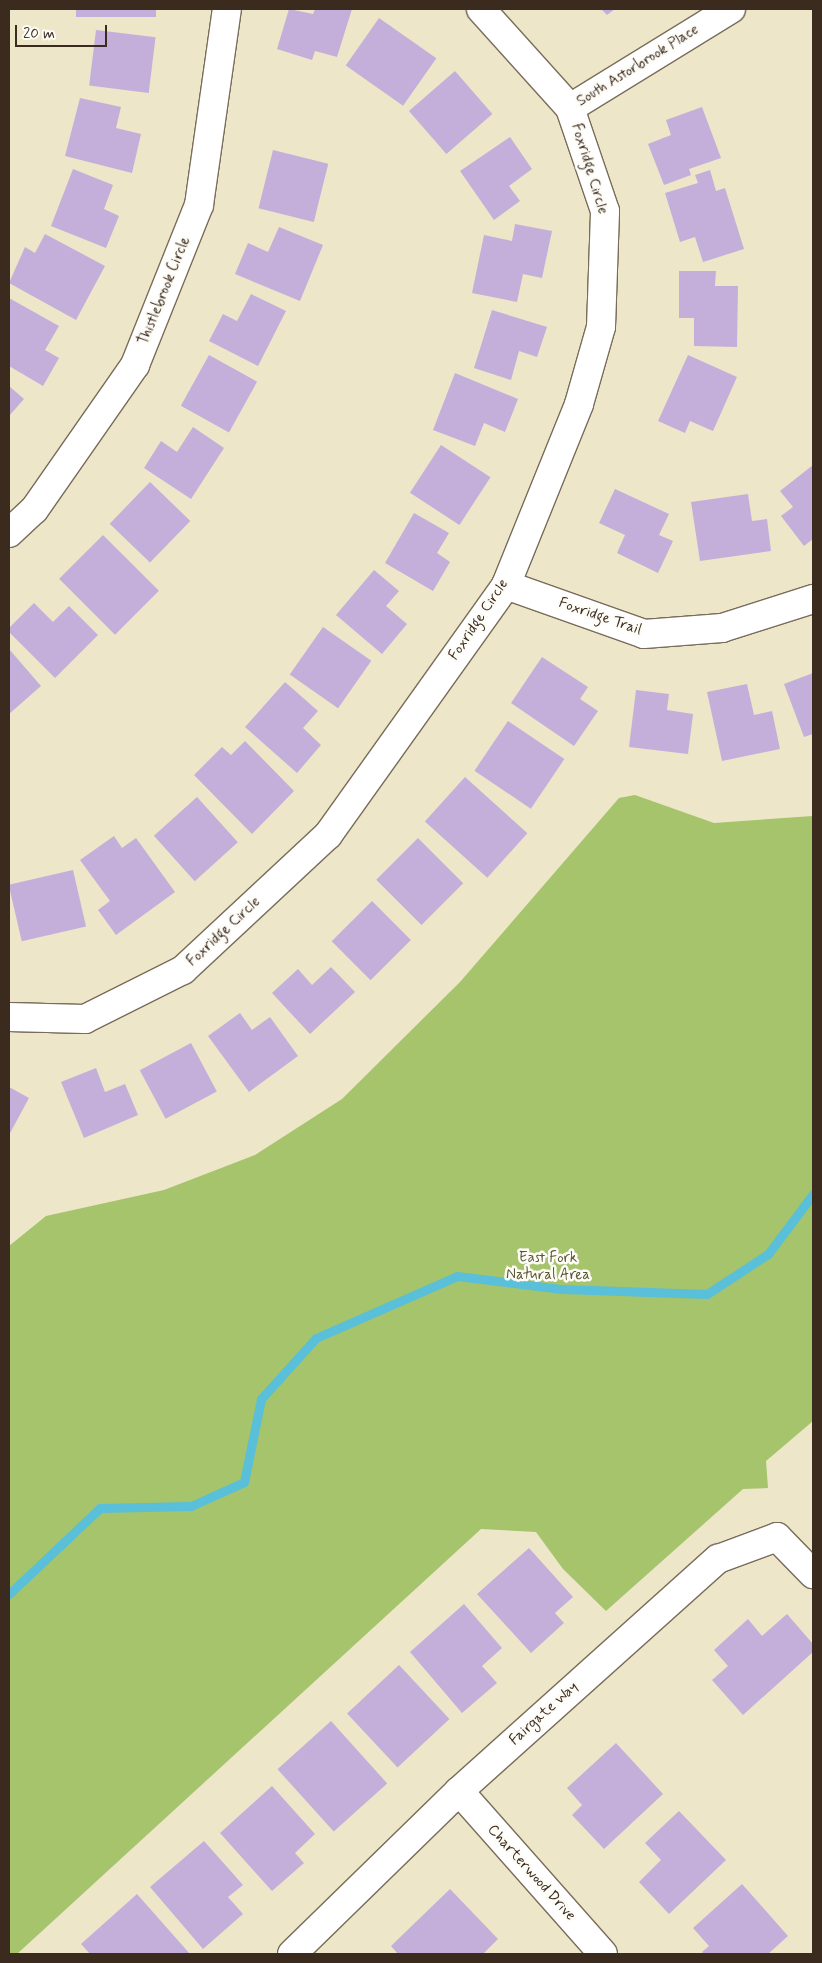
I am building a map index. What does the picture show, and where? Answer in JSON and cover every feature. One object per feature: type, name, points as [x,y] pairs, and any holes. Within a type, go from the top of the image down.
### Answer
[{"type":"street","name":"Thistlebrook Circle","points":[[9,533],[34,510],[135,365],[199,206],[227,9]]},
{"type":"street","name":"Foxridge Circle","points":[[9,1017],[85,1020],[183,970],[328,835],[506,585],[580,404],[601,327],[605,211],[570,108],[482,9]]},
{"type":"street","name":"South Astorbrook Place","points":[[570,108],[731,9]]},
{"type":"street","name":"Foxridge Trail","points":[[506,585],[644,634],[722,628],[813,599]]},
{"type":"street","name":"Fairgate Way","points":[[292,1954],[458,1791],[718,1559],[777,1536],[813,1574]]},
{"type":"street","name":"Charterwood Drive","points":[[458,1791],[603,1954]]},
{"type":"green space","name":"East Fork Natural Area","points":[[635,795],[714,823],[813,816],[813,1421],[766,1461],[768,1488],[743,1489],[606,1611],[563,1569],[536,1532],[481,1529],[17,1954],[9,1954],[9,1246],[46,1216],[164,1190],[255,1155],[342,1099],[460,982],[619,798]]},
{"type":"building","points":[[76,9],[156,9],[156,17],[76,17]]},
{"type":"building","points":[[289,9],[313,14],[315,9],[352,9],[337,57],[315,51],[312,60],[277,49]]},
{"type":"building","points":[[601,9],[615,9],[607,15]]},
{"type":"building","points":[[379,18],[436,58],[403,106],[346,66]]},
{"type":"building","points":[[96,30],[156,37],[149,93],[89,86]]},
{"type":"building","points":[[455,71],[492,114],[446,154],[409,111]]},
{"type":"building","points":[[80,98],[121,107],[116,128],[141,134],[132,173],[65,156]]},
{"type":"building","points":[[702,107],[721,158],[689,169],[691,175],[664,185],[648,144],[671,135],[666,120]]},
{"type":"building","points":[[510,137],[532,169],[509,186],[520,201],[494,220],[460,171]]},
{"type":"building","points":[[273,150],[328,164],[314,222],[258,208]]},
{"type":"building","points":[[73,169],[113,185],[104,209],[119,216],[106,248],[51,226]]},
{"type":"building","points":[[710,170],[716,191],[725,188],[744,249],[703,262],[695,237],[680,242],[665,193],[698,183],[695,175]]},
{"type":"building","points":[[515,224],[552,231],[542,278],[523,274],[517,302],[472,293],[484,235],[512,241]]},
{"type":"building","points":[[279,227],[323,245],[300,301],[235,274],[248,243],[268,252]]},
{"type":"building","points":[[45,234],[105,266],[76,320],[9,283],[25,247],[35,253]]},
{"type":"building","points":[[679,271],[716,271],[715,286],[738,286],[737,347],[694,346],[694,318],[679,318]]},
{"type":"building","points":[[251,294],[286,311],[258,366],[209,341],[223,314],[237,321]]},
{"type":"building","points":[[9,298],[59,326],[45,350],[59,358],[43,386],[9,366]]},
{"type":"building","points":[[492,310],[547,327],[537,357],[519,351],[511,380],[474,368]]},
{"type":"building","points":[[209,355],[257,382],[229,432],[181,406]]},
{"type":"building","points":[[688,355],[737,377],[713,431],[690,421],[685,433],[658,421]]},
{"type":"building","points":[[455,373],[518,399],[505,432],[484,423],[475,446],[433,430]]},
{"type":"building","points":[[9,386],[24,399],[9,416]]},
{"type":"building","points":[[193,427],[224,448],[191,499],[144,468],[161,441],[177,452]]},
{"type":"building","points":[[441,445],[490,477],[459,525],[410,493]]},
{"type":"building","points":[[813,465],[813,539],[804,546],[781,516],[793,507],[780,491]]},
{"type":"building","points":[[150,482],[190,521],[150,563],[110,524]]},
{"type":"building","points":[[615,489],[669,514],[659,535],[673,541],[658,573],[617,553],[625,535],[599,523]]},
{"type":"building","points":[[748,494],[752,521],[767,519],[771,551],[700,561],[691,502]]},
{"type":"building","points":[[414,513],[449,533],[437,553],[450,562],[433,591],[385,563]]},
{"type":"building","points":[[103,535],[159,591],[115,635],[59,579]]},
{"type":"building","points":[[374,570],[399,591],[386,606],[407,624],[382,654],[336,615]]},
{"type":"building","points":[[34,603],[53,622],[69,606],[98,635],[55,678],[9,632],[9,628]]},
{"type":"building","points":[[323,627],[371,661],[338,708],[290,675]]},
{"type":"building","points":[[9,649],[41,686],[9,714]]},
{"type":"building","points":[[542,657],[588,687],[580,699],[598,711],[574,746],[511,703]]},
{"type":"building","points":[[813,673],[813,734],[804,737],[784,684]]},
{"type":"building","points":[[285,682],[318,711],[303,728],[321,745],[297,773],[245,727]]},
{"type":"building","points":[[747,684],[754,715],[772,711],[780,749],[722,761],[707,692]]},
{"type":"building","points":[[636,690],[669,694],[667,710],[693,714],[688,754],[629,747]]},
{"type":"building","points":[[508,721],[564,759],[531,809],[474,771]]},
{"type":"building","points":[[245,741],[294,791],[252,834],[194,775],[222,747],[231,755]]},
{"type":"building","points":[[465,777],[527,833],[487,878],[425,822]]},
{"type":"building","points":[[197,797],[238,842],[195,881],[154,836]]},
{"type":"building","points":[[114,836],[122,848],[136,838],[175,892],[116,935],[98,910],[110,901],[80,860]]},
{"type":"building","points":[[418,838],[463,883],[422,925],[376,880]]},
{"type":"building","points":[[73,870],[86,927],[22,941],[9,885]]},
{"type":"building","points":[[372,901],[411,940],[371,980],[332,941]]},
{"type":"building","points":[[331,967],[355,992],[310,1034],[272,993],[298,969],[312,985]]},
{"type":"building","points":[[240,1013],[252,1030],[270,1017],[298,1056],[249,1092],[208,1036]]},
{"type":"building","points":[[191,1043],[217,1092],[166,1119],[140,1070]]},
{"type":"building","points":[[96,1068],[105,1092],[125,1084],[138,1115],[84,1138],[61,1082]]},
{"type":"building","points":[[9,1087],[29,1098],[9,1135]]},
{"type":"building","points":[[529,1548],[573,1597],[555,1613],[564,1623],[531,1653],[477,1594]]},
{"type":"building","points":[[464,1604],[502,1648],[482,1666],[497,1683],[462,1713],[410,1652]]},
{"type":"building","points":[[787,1614],[813,1644],[813,1652],[743,1715],[712,1680],[728,1666],[714,1650],[748,1619],[762,1636]]},
{"type":"building","points":[[399,1665],[449,1719],[398,1768],[347,1713]]},
{"type":"building","points":[[331,1721],[387,1783],[334,1832],[277,1769]]},
{"type":"building","points":[[616,1743],[663,1794],[604,1849],[572,1815],[582,1805],[567,1788]]},
{"type":"building","points":[[272,1786],[315,1834],[295,1853],[304,1863],[272,1891],[220,1833]]},
{"type":"building","points":[[679,1811],[726,1860],[669,1914],[639,1882],[661,1860],[645,1843]]},
{"type":"building","points":[[204,1841],[243,1885],[228,1897],[243,1914],[203,1949],[150,1887]]},
{"type":"building","points":[[742,1884],[788,1936],[768,1954],[704,1954],[702,1952],[709,1946],[693,1928]]},
{"type":"building","points":[[450,1889],[498,1939],[483,1954],[398,1954],[391,1946]]},
{"type":"building","points":[[137,1894],[190,1954],[90,1954],[81,1944]]},
{"type":"waterway","points":[[9,1594],[100,1508],[191,1506],[244,1482],[261,1399],[316,1338],[457,1276],[562,1289],[707,1294],[768,1254],[813,1194]]}]
